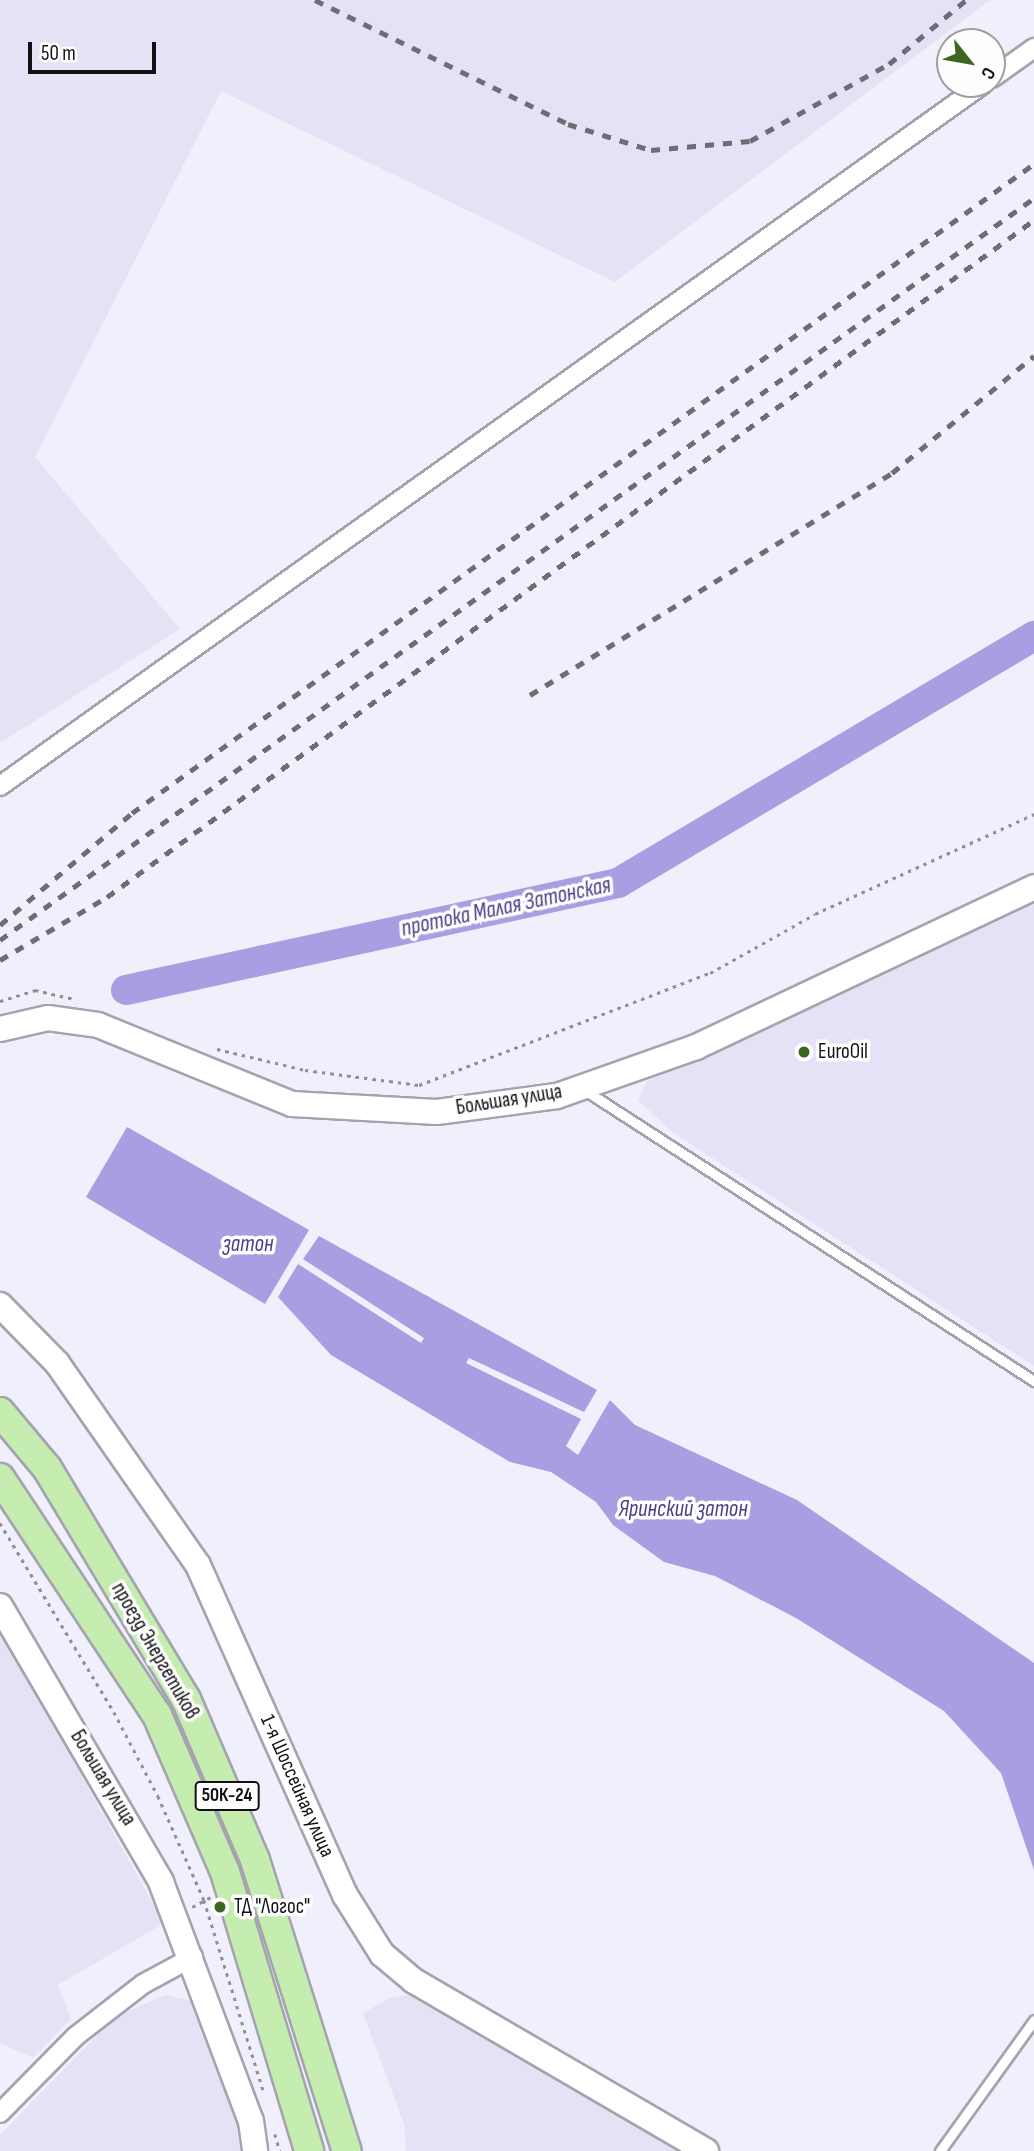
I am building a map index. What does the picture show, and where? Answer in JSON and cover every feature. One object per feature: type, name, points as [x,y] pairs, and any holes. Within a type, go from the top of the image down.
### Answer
[{"type":"main road","name":"Большая улица","points":[[0,1029],[48,1018],[98,1025],[292,1104],[437,1112],[557,1096],[696,1047],[1034,887]]},
{"type":"main road","name":"1-я Шоссейная улица","points":[[0,1305],[57,1363],[198,1565],[345,1895],[382,1954],[414,1981],[706,2151]]},
{"type":"main road","name":"проезд Энергетиков","points":[[0,1412],[47,1468],[186,1699],[255,1860],[347,2151]]},
{"type":"main road","name":"проезд Энергетиков","points":[[0,1478],[157,1715],[225,1872],[309,2151]]},
{"type":"main road","name":"Большая улица","points":[[0,1606],[131,1823],[193,1957],[251,2121],[255,2151]]},
{"type":"street","points":[[1006,68],[1034,48]]},
{"type":"street","points":[[0,786],[963,98]]},
{"type":"street","points":[[0,2113],[76,2036],[142,1984],[193,1957]]},
{"type":"lane","points":[[581,1087],[1034,1381]]},
{"type":"lane","points":[[941,2151],[1034,2021]]},
{"type":"path","points":[[207,1047],[305,1070],[419,1086],[710,973],[816,914],[1034,814]]},
{"type":"path","points":[[0,1001],[35,990],[75,999]]},
{"type":"path","points":[[0,1523],[114,1712],[159,1796],[204,1900],[267,2102]]},
{"type":"path","points":[[273,2126],[280,2151]]},
{"type":"shaded area","points":[[0,0],[990,0],[953,28],[936,28],[936,41],[615,282],[221,91],[35,457],[180,629],[0,743]]},
{"type":"shaded area","points":[[1034,901],[1034,1366],[672,1132],[638,1100],[647,1081]]},
{"type":"shaded area","points":[[0,1630],[164,1923],[58,1985],[71,2019],[33,2058],[0,2043]]},
{"type":"shaded area","points":[[423,1993],[690,2151],[406,2151],[404,2124],[363,2013],[390,1998]]},
{"type":"shaded area","points":[[166,1995],[194,2001],[242,2132],[243,2151],[0,2151],[0,2135],[116,2016]]},
{"type":"water","name":"затон","points":[[127,1127],[309,1230],[265,1304],[86,1197]]},
{"type":"water","name":"Яринский затон","points":[[319,1236],[597,1390],[584,1412],[469,1358],[466,1363],[581,1419],[566,1446],[578,1455],[610,1400],[635,1425],[797,1500],[1034,1663],[1034,1870],[1001,1773],[944,1711],[796,1618],[715,1576],[664,1562],[613,1525],[596,1502],[551,1472],[510,1462],[331,1355],[278,1297],[298,1264],[421,1343],[424,1338],[303,1259]]},
{"type":"waterway","name":"протока Малая Затонская","points":[[126,990],[618,883],[1034,636]]},
{"type":"railway","points":[[315,0],[568,124],[651,150],[750,141],[889,64],[966,0]]},
{"type":"railway","points":[[0,925],[132,813],[1034,164]]},
{"type":"railway","points":[[0,940],[1034,198]]},
{"type":"railway","points":[[0,960],[107,897],[1034,220]]},
{"type":"railway","points":[[530,695],[892,473],[1034,356]]},
{"type":"place","name":"EuroOil","points":[[804,1052]]},
{"type":"place","name":"ТД \"Логос\"","points":[[220,1907]]}]
